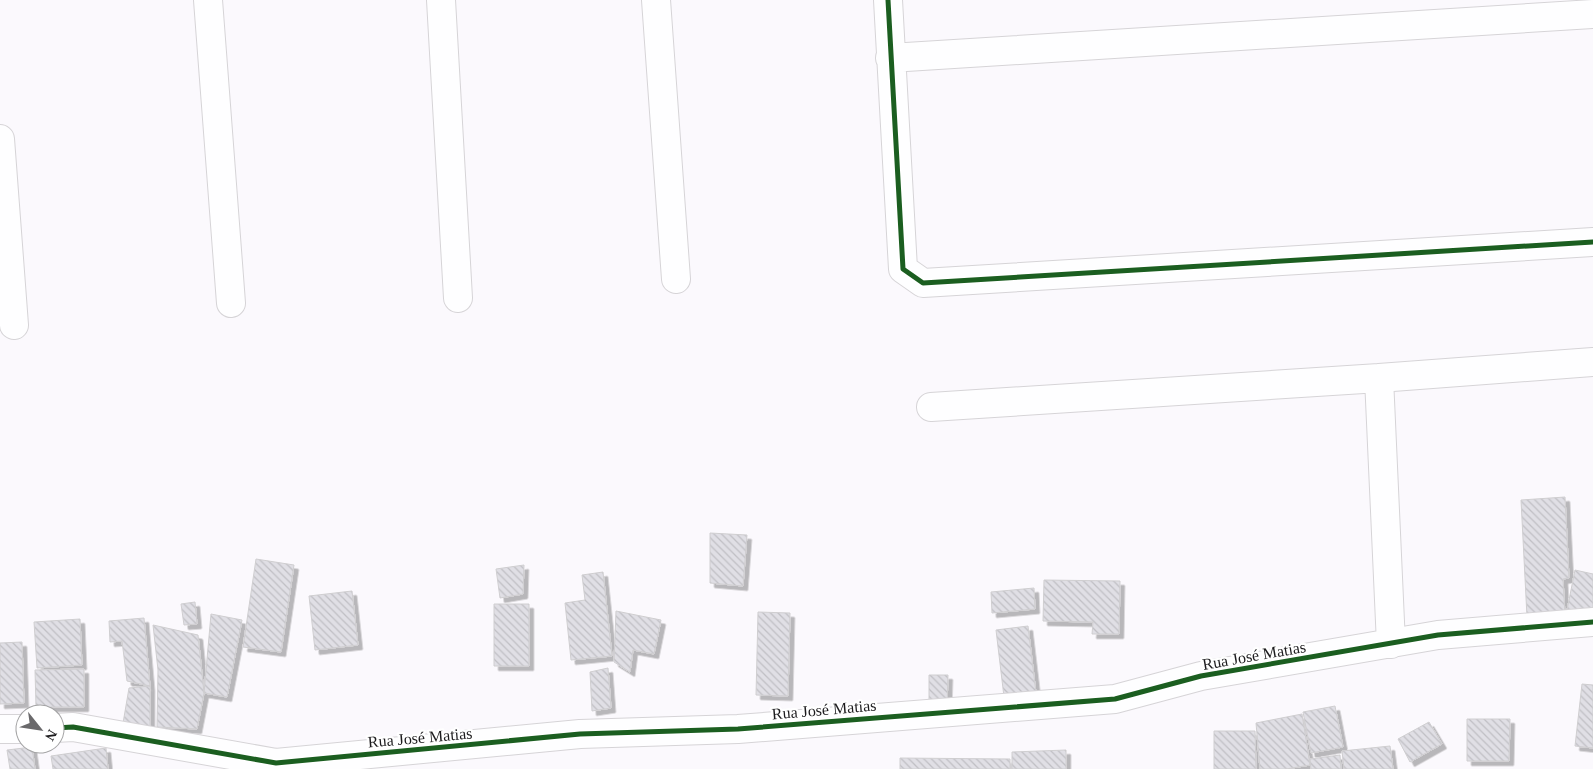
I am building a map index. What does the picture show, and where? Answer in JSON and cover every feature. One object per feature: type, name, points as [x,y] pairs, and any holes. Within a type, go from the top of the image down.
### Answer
[{"type":"street","points":[[208,0],[231,303]]},
{"type":"street","points":[[441,0],[458,298]]},
{"type":"street","points":[[656,0],[676,279]]},
{"type":"street","points":[[888,0],[903,268],[923,283],[1593,242]]},
{"type":"street","points":[[890,58],[1593,14]]},
{"type":"street","points":[[0,139],[14,325]]},
{"type":"street","points":[[931,407],[1593,362]]},
{"type":"street","points":[[1379,378],[1391,644]]},
{"type":"street","name":"Rua José Matias","points":[[65,727],[73,727],[276,766],[580,734],[738,729],[1114,699],[1201,676],[1438,635],[1593,622]]},
{"type":"street","points":[[0,730],[15,729]]},
{"type":"building","points":[[1565,497],[1569,578],[1563,579],[1565,615],[1527,617],[1521,500]]},
{"type":"building","points":[[710,533],[747,535],[743,586],[710,583]]},
{"type":"building","points":[[256,559],[294,565],[281,652],[243,647]]},
{"type":"building","points":[[524,565],[523,594],[500,598],[496,569]]},
{"type":"building","points":[[1575,570],[1593,574],[1593,615],[1567,610]]},
{"type":"building","points":[[603,572],[612,656],[571,660],[565,603],[585,600],[582,575]]},
{"type":"building","points":[[1044,580],[1120,581],[1119,634],[1092,634],[1093,622],[1043,621]]},
{"type":"building","points":[[1034,588],[1035,609],[992,613],[991,592]]},
{"type":"building","points":[[352,591],[358,645],[315,650],[309,596]]},
{"type":"building","points":[[195,602],[197,624],[184,625],[181,604]]},
{"type":"building","points":[[494,604],[529,604],[529,666],[494,666]]},
{"type":"building","points":[[616,611],[661,620],[654,654],[633,650],[630,672],[614,662]]},
{"type":"building","points":[[758,612],[790,613],[788,696],[756,695]]},
{"type":"building","points":[[211,614],[242,620],[227,697],[204,693]]},
{"type":"building","points":[[144,618],[150,686],[127,681],[122,641],[110,642],[109,621]]},
{"type":"building","points":[[80,619],[82,665],[37,668],[34,622]]},
{"type":"building","points":[[153,625],[198,635],[204,693],[197,729],[157,727],[158,670]]},
{"type":"building","points":[[1028,626],[1036,693],[1004,697],[996,630]]},
{"type":"building","points":[[22,642],[24,703],[0,704],[0,643]]},
{"type":"building","points":[[608,668],[611,708],[592,711],[590,672]]},
{"type":"building","points":[[84,669],[84,707],[65,707],[65,704],[36,704],[35,670]]},
{"type":"building","points":[[929,675],[948,675],[947,708],[929,708]]},
{"type":"building","points":[[1582,684],[1593,685],[1593,748],[1575,746]]},
{"type":"building","points":[[150,686],[150,727],[122,729],[129,688]]},
{"type":"building","points":[[1335,706],[1343,747],[1311,753],[1303,712]]},
{"type":"building","points":[[1302,714],[1310,765],[1286,769],[1260,769],[1256,723]]},
{"type":"building","points":[[1467,719],[1510,719],[1509,761],[1467,761]]},
{"type":"building","points":[[1429,722],[1442,744],[1410,762],[1398,739]]},
{"type":"building","points":[[1214,731],[1255,731],[1256,769],[1214,769]]},
{"type":"building","points":[[1390,746],[1393,769],[1344,769],[1342,751]]},
{"type":"building","points":[[106,748],[108,769],[53,769],[51,756]]},
{"type":"building","points":[[15,749],[15,754],[33,754],[35,769],[10,769],[7,750]]},
{"type":"building","points":[[1066,750],[1066,769],[1012,769],[1012,752]]},
{"type":"building","points":[[1340,755],[1341,769],[1311,769],[1310,759]]},
{"type":"building","points":[[900,758],[1010,759],[1010,769],[900,769]]},
{"type":"cycle path","points":[[888,0],[903,269],[923,283],[1593,242]]},
{"type":"cycle path","points":[[65,727],[73,727],[276,763],[580,734],[738,729],[1115,699],[1201,676],[1438,635],[1593,622]]}]
